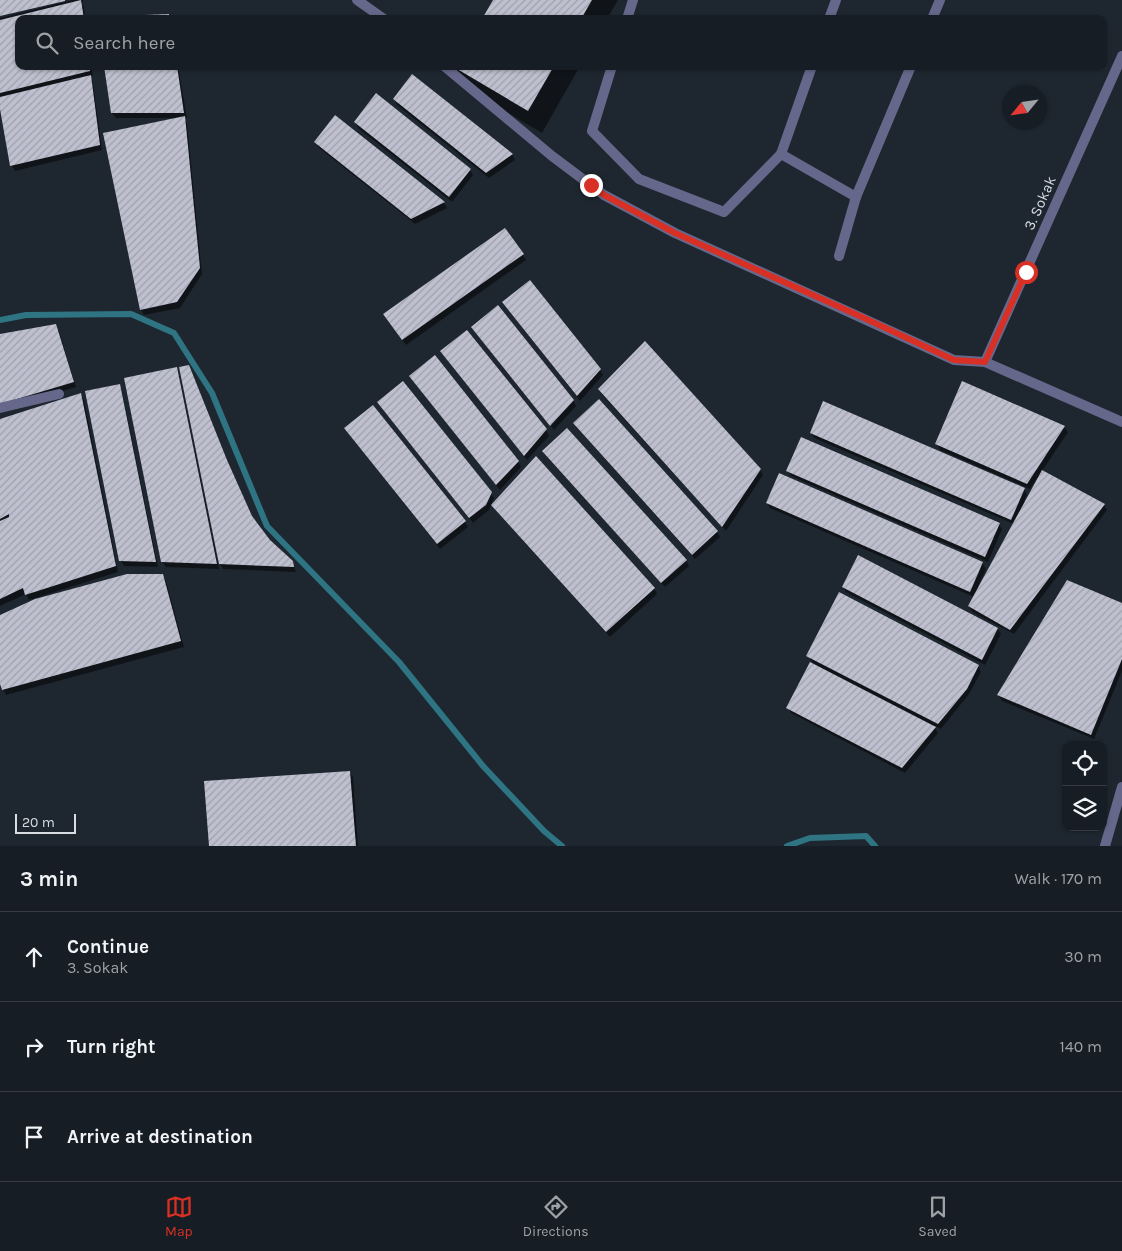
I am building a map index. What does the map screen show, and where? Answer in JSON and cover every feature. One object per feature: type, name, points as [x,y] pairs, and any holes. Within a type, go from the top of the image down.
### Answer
[{"type":"street","points":[[357,0],[378,15]]},
{"type":"street","points":[[629,15],[633,0]]},
{"type":"street","points":[[830,15],[836,0]]},
{"type":"street","points":[[934,15],[940,0]]},
{"type":"street","name":"3. Sokak","points":[[985,362],[1122,56]]},
{"type":"street","points":[[449,70],[552,156],[604,195],[675,233],[954,360],[985,362],[1122,422]]},
{"type":"street","points":[[611,70],[592,131],[639,179],[724,212],[781,154],[811,70]]},
{"type":"street","points":[[839,256],[856,197],[909,70]]},
{"type":"street","points":[[781,154],[856,197]]},
{"type":"street","points":[[0,408],[59,394]]},
{"type":"street","points":[[1105,846],[1122,787]]},
{"type":"building","points":[[0,0],[65,0],[65,1],[0,16]]},
{"type":"building","points":[[81,0],[83,15],[20,15]]},
{"type":"building","points":[[493,0],[592,0],[583,15],[484,15]]},
{"type":"building","points":[[15,16],[15,70],[90,71],[0,93],[0,20]]},
{"type":"building","points":[[105,70],[178,70],[184,113],[111,113]]},
{"type":"building","points":[[459,70],[552,70],[528,111]]},
{"type":"building","points":[[412,74],[513,154],[486,173],[393,99]]},
{"type":"building","points":[[91,75],[100,145],[10,166],[0,109],[0,97]]},
{"type":"building","points":[[376,93],[471,169],[449,197],[354,122]]},
{"type":"building","points":[[335,115],[445,202],[411,219],[314,142]]},
{"type":"building","points":[[185,116],[200,268],[177,302],[140,310],[103,133]]},
{"type":"building","points":[[505,228],[524,254],[402,340],[383,314]]},
{"type":"building","points":[[530,280],[601,369],[577,396],[502,302]]},
{"type":"building","points":[[498,305],[574,400],[550,426],[471,327]]},
{"type":"building","points":[[56,324],[74,382],[0,404],[0,334]]},
{"type":"building","points":[[467,330],[547,429],[524,456],[440,351]]},
{"type":"building","points":[[645,341],[761,469],[722,527],[598,389]]},
{"type":"building","points":[[435,355],[519,461],[496,485],[409,376]]},
{"type":"building","points":[[189,365],[227,460],[252,516],[270,540],[293,561],[294,567],[219,564],[179,367]]},
{"type":"building","points":[[177,367],[217,564],[161,562],[124,378]]},
{"type":"building","points":[[403,381],[492,492],[486,505],[469,518],[377,402]]},
{"type":"building","points":[[962,381],[1065,426],[1027,484],[935,444]]},
{"type":"building","points":[[120,384],[156,562],[119,561],[85,391]]},
{"type":"building","points":[[81,393],[116,566],[25,595],[23,588],[0,599],[0,521],[9,517],[9,514],[0,519],[0,419]]},
{"type":"building","points":[[599,399],[718,531],[692,555],[573,423]]},
{"type":"building","points":[[823,401],[1025,488],[1011,520],[810,433]]},
{"type":"building","points":[[373,405],[466,521],[437,544],[344,428]]},
{"type":"building","points":[[567,428],[687,560],[661,583],[542,451]]},
{"type":"building","points":[[801,437],[1000,523],[985,557],[786,471]]},
{"type":"building","points":[[536,456],[655,588],[606,632],[491,505]]},
{"type":"building","points":[[1042,470],[1105,504],[1010,630],[968,606]]},
{"type":"building","points":[[779,473],[983,562],[970,592],[766,503]]},
{"type":"building","points":[[858,555],[998,628],[982,660],[842,587]]},
{"type":"building","points":[[127,574],[163,574],[181,641],[2,690],[0,684],[0,615],[35,599]]},
{"type":"building","points":[[1067,580],[1122,603],[1122,659],[1091,735],[997,695]]},
{"type":"building","points":[[839,592],[979,665],[967,689],[938,724],[806,656]]},
{"type":"building","points":[[810,662],[936,727],[902,768],[786,708]]},
{"type":"building","points":[[350,771],[356,846],[209,846],[204,781]]},
{"type":"waterway","points":[[0,320],[26,315],[131,314],[174,333],[212,393],[267,526],[399,662],[483,766],[544,831],[562,846]]},
{"type":"waterway","points":[[787,846],[810,838],[866,836],[875,846]]},
{"type":"route","points":[[591,185],[604,195],[675,233],[954,360],[985,362],[1026,272]]}]
